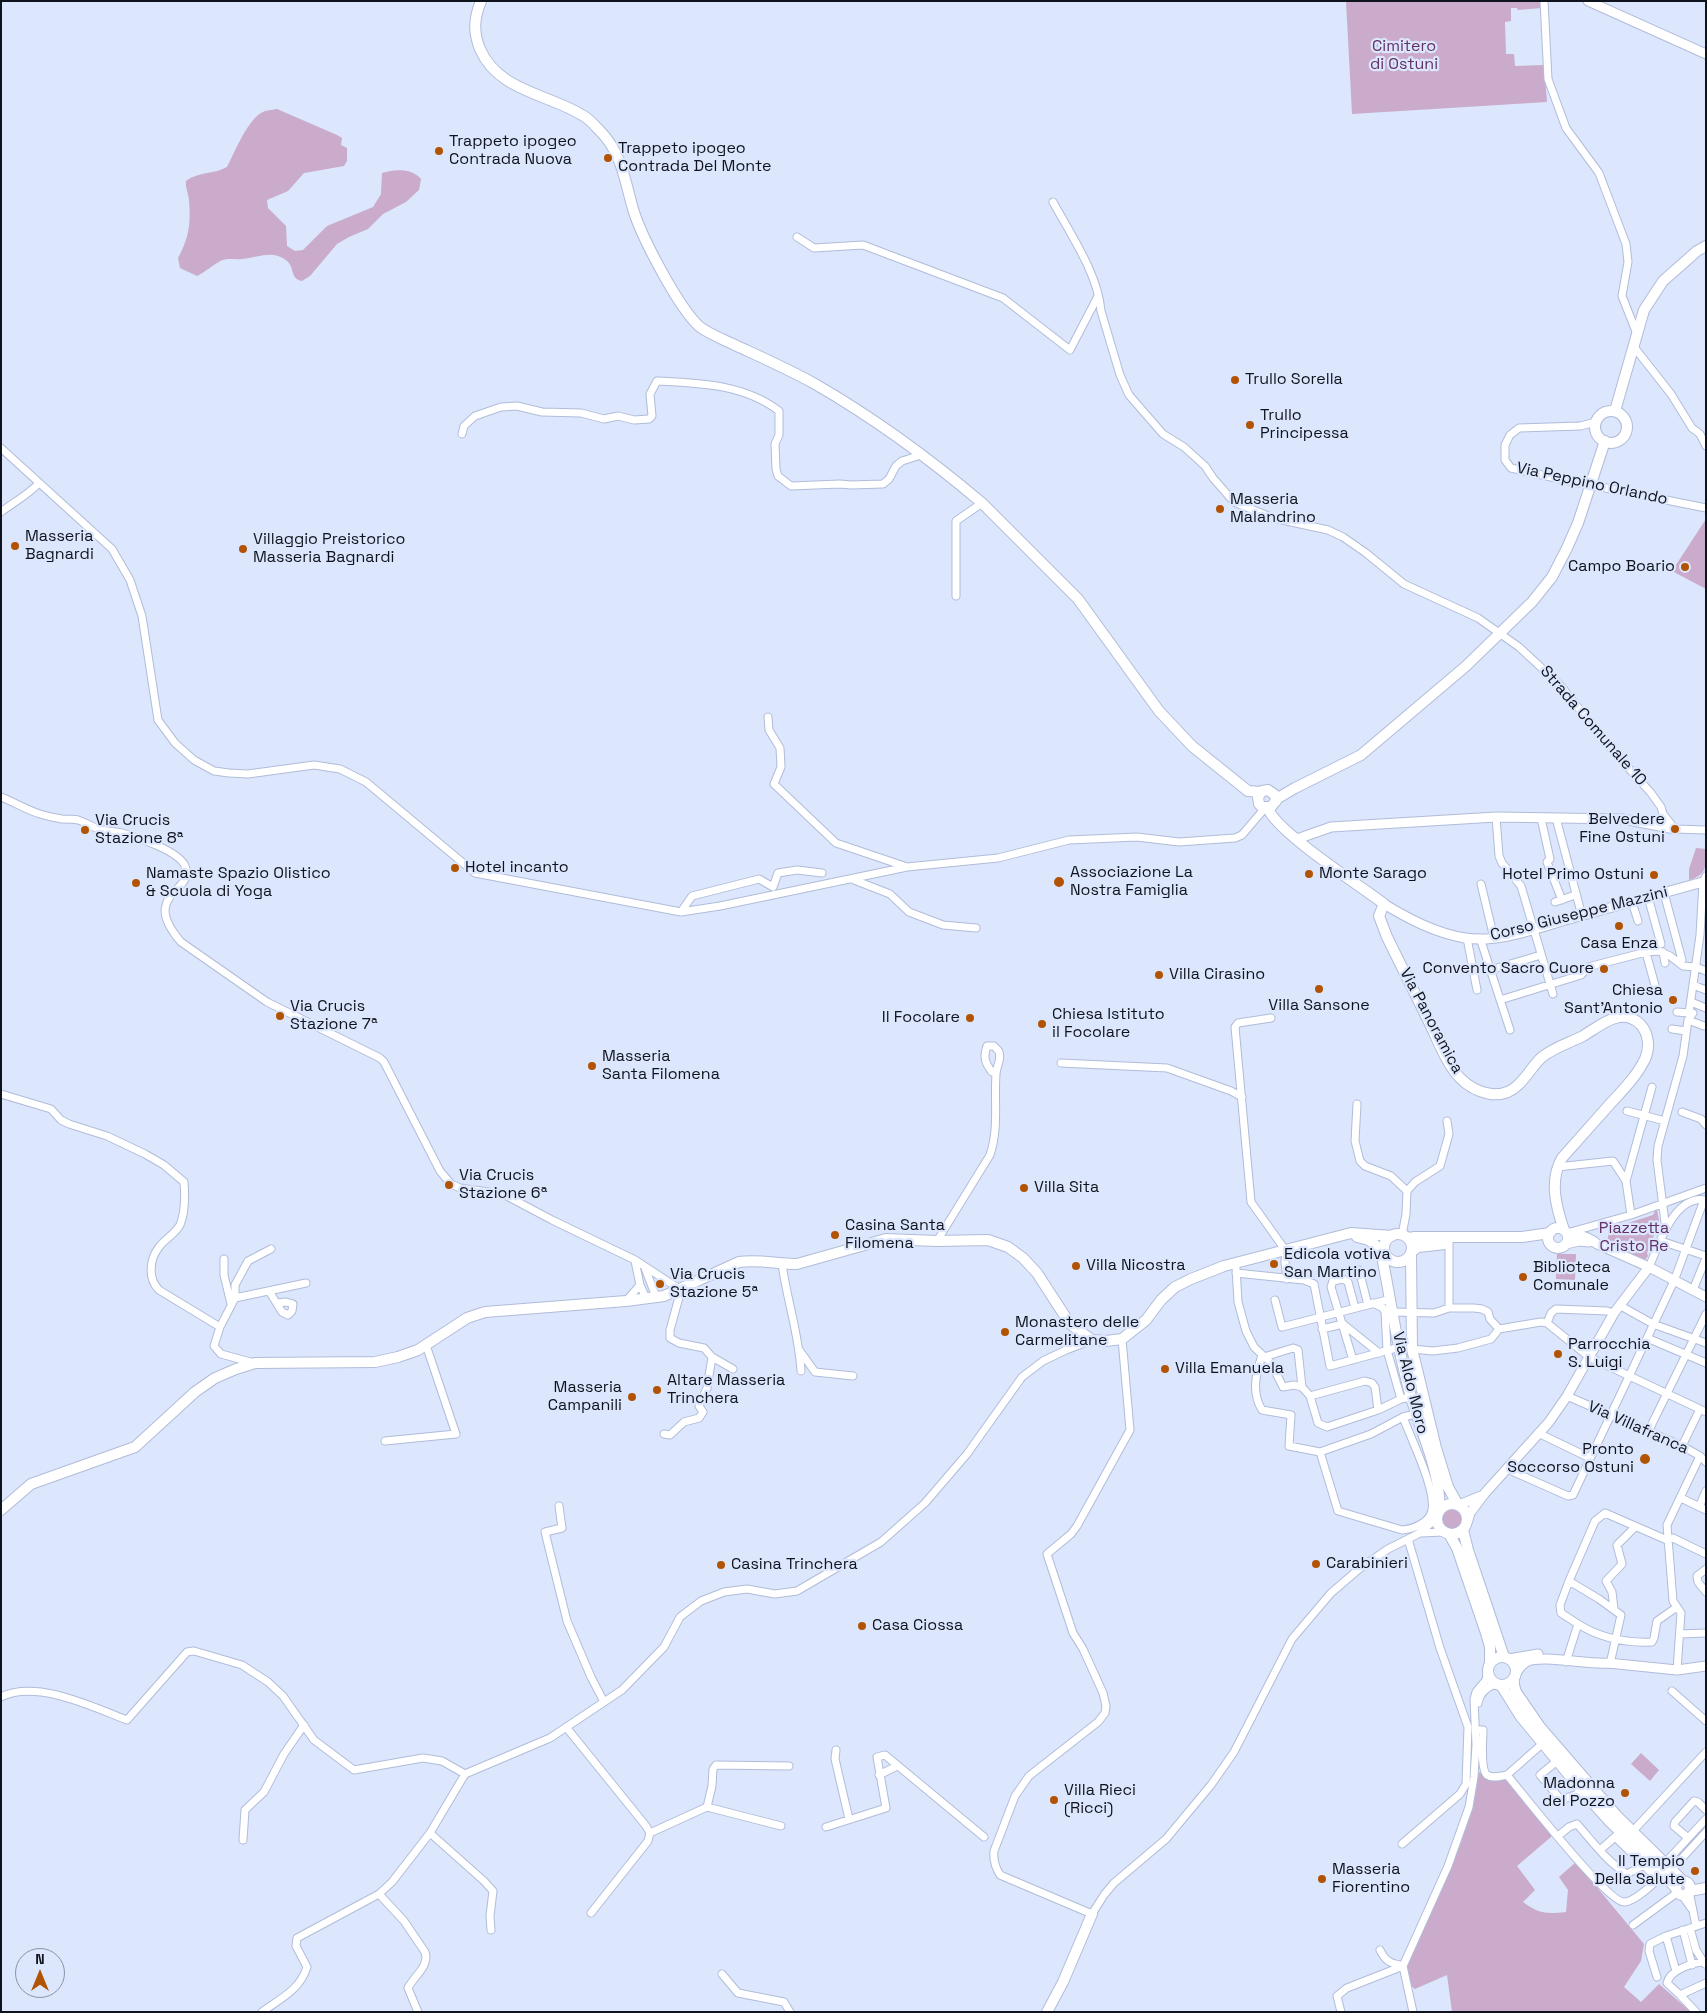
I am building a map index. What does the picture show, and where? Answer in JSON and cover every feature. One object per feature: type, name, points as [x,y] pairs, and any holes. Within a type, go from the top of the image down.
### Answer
[{"type":"main road","points":[[481,1],[476,17],[475,30],[477,42],[483,56],[499,74],[517,87],[584,116],[606,137],[623,167],[634,211],[640,225],[666,279],[689,316],[707,332],[815,384],[870,419],[921,455],[982,503],[1078,599],[1159,711],[1192,746],[1253,799],[1268,801],[1361,755],[1500,635],[1532,602],[1552,577],[1578,523],[1605,441]]},
{"type":"main road","points":[[1615,411],[1644,310],[1663,281],[1697,251],[1706,246]]},
{"type":"main road","points":[[1610,410],[1615,411],[1620,413],[1626,421],[1626,432],[1620,440],[1610,443],[1605,441],[1596,431],[1596,422],[1601,414],[1610,410]]},
{"type":"main road","name":"Corso Giuseppe Mazzini","points":[[1268,801],[1277,822],[1384,904]]},
{"type":"main road","name":"Via Panoramica","points":[[1384,904],[1379,916],[1448,1060],[1462,1080],[1485,1094],[1506,1093],[1517,1086],[1538,1060],[1552,1049],[1582,1036],[1610,1018],[1619,1016],[1631,1018],[1643,1027],[1647,1036],[1648,1046],[1639,1070],[1562,1158],[1557,1167]]},
{"type":"main road","points":[[1551,1245],[1548,1239],[1555,1225],[1557,1203],[1555,1177],[1557,1167]]},
{"type":"main road","points":[[1522,1238],[1560,1248],[1566,1235],[1557,1203]]},
{"type":"main road","points":[[1,1510],[31,1484],[135,1447],[195,1392],[236,1369],[255,1364],[375,1362],[418,1350],[467,1318],[485,1312],[651,1298],[681,1290],[739,1262],[752,1260],[797,1264],[886,1239],[988,1240],[1008,1247],[1023,1258],[1036,1273],[1070,1324],[1092,1340],[1106,1342],[1122,1339],[1146,1320],[1161,1300],[1175,1287],[1191,1278],[1236,1268],[1286,1250],[1351,1233],[1449,1238],[1522,1238],[1551,1232],[1558,1228],[1566,1235]]},
{"type":"main road","points":[[1340,1236],[1360,1237],[1369,1240],[1395,1262],[1404,1261],[1418,1247],[1445,1244],[1449,1238]]},
{"type":"main road","points":[[1385,1253],[1386,1241],[1401,1236],[1411,1242],[1411,1253]]},
{"type":"main road","name":"Via Aldo Moro","points":[[1385,1253],[1384,1262],[1400,1347],[1405,1398],[1416,1414],[1428,1470],[1439,1488],[1438,1515]]},
{"type":"main road","name":"Via Aldo Moro","points":[[1411,1253],[1412,1349],[1438,1456],[1448,1487],[1459,1505]]},
{"type":"main road","points":[[1446,1533],[1454,1534],[1463,1530],[1468,1520],[1466,1511],[1459,1505],[1445,1505],[1438,1515],[1440,1528],[1457,1548],[1486,1633],[1490,1647],[1489,1677],[1498,1684],[1542,1744],[1618,1835],[1665,1871]]},
{"type":"main road","points":[[1463,1530],[1468,1550],[1506,1658],[1515,1665],[1514,1686],[1516,1692],[1530,1714],[1589,1785],[1633,1831],[1665,1871],[1683,1889],[1706,1888]]},
{"type":"main road","points":[[1489,1666],[1496,1658],[1506,1658]]},
{"type":"main road","points":[[1498,1684],[1508,1683],[1515,1675]]},
{"type":"main road","points":[[1683,1889],[1706,1882]]},
{"type":"main road","points":[[1047,2012],[1064,1982],[1092,1914]]},
{"type":"street","points":[[1544,1],[1548,79],[1566,128],[1599,173],[1626,244],[1628,262],[1622,296],[1637,334]]},
{"type":"street","points":[[1588,1],[1706,54]]},
{"type":"street","name":"Strada Comunale 10","points":[[1053,202],[1070,230],[1098,296],[1120,375],[1129,396],[1163,434],[1184,448],[1205,466],[1234,502],[1273,518],[1328,530],[1343,537],[1404,584],[1478,618],[1519,647],[1561,686],[1607,744],[1657,800],[1663,814],[1675,829]]},
{"type":"street","points":[[797,237],[814,248],[863,245],[1003,298],[1070,350],[1098,296]]},
{"type":"street","points":[[1634,347],[1671,394],[1692,428],[1700,434],[1706,446]]},
{"type":"street","points":[[462,434],[464,426],[475,416],[501,407],[517,406],[542,412],[581,413],[604,419],[618,416],[634,420],[649,419],[652,416],[650,394],[657,381],[665,381],[706,384],[742,391],[770,404],[779,411],[779,435],[775,444],[776,469],[778,476],[791,486],[883,484],[902,461],[921,455]]},
{"type":"street","name":"Via Peppino Orlando","points":[[1596,422],[1580,426],[1519,428],[1510,435],[1505,445],[1505,460],[1511,468],[1706,508]]},
{"type":"street","points":[[1,448],[112,549],[130,580],[142,616],[158,720],[175,743],[194,760],[214,771],[248,774],[314,765],[340,769],[366,782],[475,873],[681,912],[720,906],[907,867],[998,858],[1078,839],[1137,837],[1179,842],[1235,838],[1242,835],[1268,801]]},
{"type":"street","points":[[1,512],[23,498],[39,483]]},
{"type":"street","points":[[956,596],[956,521],[982,503]]},
{"type":"street","points":[[768,716],[769,730],[780,748],[781,767],[774,784],[836,843],[907,867]]},
{"type":"street","points":[[1,797],[38,813],[60,819],[76,820],[100,830],[122,833],[151,843],[178,857],[187,872],[184,881],[167,901],[164,908],[169,929],[181,942],[267,1002],[380,1058],[384,1062],[445,1178],[460,1188],[503,1194],[635,1260],[644,1268],[681,1290],[673,1316],[670,1338],[679,1343],[704,1348],[712,1357],[733,1369]]},
{"type":"street","points":[[1297,839],[1331,827],[1496,817],[1623,819],[1675,829],[1706,830]]},
{"type":"street","points":[[1496,817],[1499,856],[1502,863],[1521,886],[1552,994]]},
{"type":"street","points":[[1541,818],[1550,859],[1547,862],[1558,901],[1576,895]]},
{"type":"street","points":[[1556,818],[1582,916]]},
{"type":"street","points":[[681,912],[692,896],[758,879],[773,887],[778,873],[797,870],[822,873]]},
{"type":"street","points":[[852,879],[890,894],[909,912],[943,924],[976,928]]},
{"type":"street","points":[[1666,1230],[1657,1160],[1658,1146],[1688,1036],[1690,1002],[1703,934],[1705,879]]},
{"type":"street","name":"Corso Giuseppe Mazzini","points":[[1384,904],[1422,925],[1442,932],[1467,938],[1494,938],[1582,916],[1664,893],[1705,879]]},
{"type":"street","points":[[1481,884],[1494,938]]},
{"type":"street","points":[[1664,893],[1682,960]]},
{"type":"street","points":[[1648,897],[1665,963]]},
{"type":"street","points":[[1632,902],[1638,921]]},
{"type":"street","points":[[1467,938],[1477,990]]},
{"type":"street","points":[[1480,938],[1510,1030]]},
{"type":"street","points":[[1500,1000],[1581,975],[1588,967],[1645,950],[1662,948],[1683,966],[1696,967],[1706,971]]},
{"type":"street","points":[[1645,950],[1656,989]]},
{"type":"street","points":[[1490,970],[1541,955]]},
{"type":"street","points":[[1693,985],[1706,990]]},
{"type":"street","points":[[1690,1002],[1706,1008]]},
{"type":"street","points":[[1677,1012],[1688,1016],[1704,1026]]},
{"type":"street","points":[[1271,1018],[1236,1024],[1250,1202],[1286,1250],[1284,1262],[1287,1279]]},
{"type":"street","points":[[1672,1029],[1688,1036]]},
{"type":"street","points":[[1061,1063],[1167,1068],[1242,1097]]},
{"type":"street","points":[[937,1241],[990,1155],[997,1129],[996,1072]]},
{"type":"street","points":[[1631,1214],[1626,1181],[1652,1087]]},
{"type":"street","points":[[1,1094],[51,1109],[61,1120],[69,1124],[107,1136],[145,1154],[164,1165],[184,1182],[185,1190],[181,1220],[176,1231],[158,1248],[151,1272],[153,1281],[159,1290],[220,1327]]},
{"type":"street","points":[[1357,1104],[1354,1141],[1360,1161],[1365,1166],[1391,1176],[1407,1191]]},
{"type":"street","points":[[1627,1110],[1665,1121]]},
{"type":"street","points":[[1682,1112],[1700,1119],[1706,1125]]},
{"type":"street","points":[[1401,1236],[1406,1214],[1407,1191],[1415,1182],[1440,1166],[1449,1134],[1447,1121]]},
{"type":"street","points":[[1557,1167],[1613,1161],[1626,1181]]},
{"type":"street","points":[[1566,1235],[1706,1188]]},
{"type":"street","points":[[1468,1520],[1470,1513],[1485,1493],[1568,1396],[1616,1309],[1649,1267],[1672,1216],[1693,1200],[1702,1200],[1674,1281],[1573,1495],[1568,1496],[1507,1469]]},
{"type":"street","points":[[1566,1235],[1597,1244],[1649,1267],[1706,1297]]},
{"type":"street","points":[[1449,1238],[1449,1308]]},
{"type":"street","points":[[1661,1241],[1706,1257],[1693,1290]]},
{"type":"street","points":[[255,1364],[221,1354],[214,1346],[220,1327],[233,1301],[235,1286],[248,1261],[271,1250]]},
{"type":"street","points":[[224,1259],[224,1276],[233,1301]]},
{"type":"street","points":[[635,1260],[640,1285],[651,1298]]},
{"type":"street","points":[[782,1264],[787,1296],[800,1351],[801,1371]]},
{"type":"street","points":[[644,1268],[651,1298]]},
{"type":"street","points":[[1400,1347],[1330,1366],[1314,1284],[1304,1280],[1287,1279],[1236,1268],[1238,1302],[1246,1331],[1254,1347],[1271,1362],[1283,1387],[1294,1385],[1302,1387],[1310,1396],[1318,1423],[1327,1427],[1378,1410],[1405,1398]]},
{"type":"street","points":[[1359,1270],[1370,1304]]},
{"type":"street","points":[[1353,1360],[1331,1288],[1332,1281],[1343,1279],[1348,1282],[1355,1308]]},
{"type":"street","points":[[233,1301],[306,1283]]},
{"type":"street","points":[[626,1301],[640,1285]]},
{"type":"street","points":[[269,1291],[277,1302]]},
{"type":"street","points":[[1274,1300],[1282,1327],[1391,1299]]},
{"type":"street","name":"Via Aldo Moro","points":[[1370,1304],[1383,1308],[1385,1312],[1387,1350],[1405,1398]]},
{"type":"street","points":[[1394,1312],[1434,1313],[1449,1308],[1482,1309],[1488,1312],[1490,1319],[1499,1328]]},
{"type":"street","points":[[1547,1323],[1551,1313],[1556,1309],[1607,1311],[1616,1309],[1706,1343]]},
{"type":"street","points":[[1648,1432],[1706,1314]]},
{"type":"street","points":[[1412,1349],[1458,1348],[1491,1339],[1499,1328],[1535,1322],[1547,1323],[1589,1357],[1703,1410],[1682,1446]]},
{"type":"street","points":[[1322,1329],[1343,1324]]},
{"type":"street","points":[[1343,1324],[1379,1352]]},
{"type":"street","points":[[1647,1338],[1706,1364]]},
{"type":"street","points":[[1122,1339],[1130,1430],[1078,1526],[1047,1554],[1073,1633],[1098,1680],[1105,1700],[1105,1712],[1098,1722],[1029,1776],[1015,1796],[994,1851],[996,1869],[1000,1875],[1092,1914],[1114,1883],[1166,1839],[1211,1785],[1234,1752],[1292,1639],[1331,1593],[1359,1569],[1388,1549],[1418,1534],[1433,1531],[1446,1533]]},
{"type":"street","points":[[262,2012],[297,1987],[302,1981],[307,1967],[296,1946],[297,1938],[379,1894],[392,1882],[430,1833],[465,1774],[550,1738],[622,1690],[664,1647],[680,1617],[701,1600],[724,1592],[747,1589],[775,1594],[797,1591],[881,1542],[925,1503],[967,1454],[1022,1377],[1044,1361],[1092,1340]]},
{"type":"street","points":[[385,1442],[456,1434],[426,1344]]},
{"type":"street","points":[[1263,1356],[1293,1348],[1298,1350],[1302,1387]]},
{"type":"street","points":[[800,1351],[815,1372],[853,1376]]},
{"type":"street","points":[[1263,1356],[1255,1380],[1257,1402],[1262,1410],[1290,1416],[1289,1446],[1320,1452],[1371,1434],[1403,1418],[1416,1414]]},
{"type":"street","points":[[664,1434],[670,1434],[684,1422],[699,1418],[703,1412],[699,1406],[707,1388],[712,1357]]},
{"type":"street","points":[[1310,1396],[1365,1381],[1372,1383],[1375,1388],[1378,1410]]},
{"type":"street","name":"Via Villafranca","points":[[1568,1396],[1682,1446],[1703,1459]]},
{"type":"street","name":"Via Aldo Moro","points":[[1320,1452],[1338,1511],[1402,1530],[1409,1530],[1424,1522],[1432,1511],[1432,1493],[1428,1470],[1403,1418]]},
{"type":"street","points":[[1538,1433],[1590,1458]]},
{"type":"street","points":[[1677,1670],[1681,1613],[1673,1601],[1667,1525],[1703,1459]]},
{"type":"street","points":[[1681,1498],[1702,1509],[1706,1491]]},
{"type":"street","points":[[1459,1505],[1474,1500],[1485,1493]]},
{"type":"street","points":[[558,1506],[562,1528],[545,1532],[567,1621],[604,1702]]},
{"type":"street","points":[[1677,1607],[1657,1621],[1652,1642],[1616,1640],[1589,1631],[1561,1613],[1560,1605],[1595,1521],[1606,1513],[1634,1527],[1667,1540],[1673,1538],[1706,1554]]},
{"type":"street","points":[[1418,1534],[1438,1515]]},
{"type":"street","points":[[1614,1609],[1612,1592],[1606,1581],[1622,1564],[1617,1546],[1634,1527]]},
{"type":"street","points":[[1402,1844],[1460,1794],[1466,1784],[1468,1727],[1450,1670],[1440,1648],[1408,1539]]},
{"type":"street","points":[[1706,1568],[1697,1576],[1698,1582],[1706,1592]]},
{"type":"street","points":[[1569,1581],[1621,1615],[1609,1663]]},
{"type":"street","points":[[1567,1659],[1578,1624]]},
{"type":"street","points":[[1680,1634],[1706,1633]]},
{"type":"street","points":[[1,1696],[25,1691],[61,1696],[127,1720],[186,1652],[194,1651],[242,1665],[268,1682],[283,1696],[314,1740],[354,1770],[424,1758],[442,1761],[465,1774]]},
{"type":"street","points":[[1506,1658],[1531,1654],[1567,1659]]},
{"type":"street","points":[[1515,1675],[1522,1664],[1534,1659],[1598,1660],[1609,1663],[1677,1670],[1706,1666]]},
{"type":"street","points":[[1413,2012],[1403,1966],[1448,1866],[1469,1807],[1474,1777],[1476,1730],[1474,1700],[1476,1692],[1486,1680],[1489,1666]]},
{"type":"street","points":[[1475,1713],[1479,1697],[1489,1686],[1498,1684]]},
{"type":"street","points":[[1672,1691],[1706,1721]]},
{"type":"street","points":[[243,1840],[246,1810],[264,1792],[284,1754],[304,1725]]},
{"type":"street","points":[[566,1728],[650,1833],[648,1841],[591,1913]]},
{"type":"street","points":[[1476,1730],[1483,1730],[1483,1762],[1485,1772],[1489,1776],[1508,1775],[1542,1744]]},
{"type":"street","points":[[836,1750],[836,1759],[849,1819]]},
{"type":"street","points":[[1633,1831],[1706,1752]]},
{"type":"street","points":[[826,1827],[886,1808],[877,1757],[885,1755],[984,1837]]},
{"type":"street","points":[[1557,1761],[1540,1775],[1561,1800],[1582,1792]]},
{"type":"street","points":[[707,1807],[712,1786],[713,1769],[716,1765],[789,1766]]},
{"type":"street","points":[[879,1775],[897,1766]]},
{"type":"street","points":[[1508,1775],[1590,1875],[1616,1900],[1627,1902],[1637,1896],[1706,1832]]},
{"type":"street","points":[[1687,1837],[1674,1826],[1675,1822],[1694,1801],[1698,1802],[1706,1810]]},
{"type":"street","points":[[650,1833],[707,1807],[781,1826]]},
{"type":"street","points":[[1665,1871],[1687,1837],[1706,1818]]},
{"type":"street","points":[[1558,1836],[1569,1827],[1577,1824],[1610,1861],[1627,1874],[1644,1865]]},
{"type":"street","points":[[430,1833],[484,1881],[492,1891],[491,1930]]},
{"type":"street","points":[[1600,1850],[1618,1835],[1644,1865],[1665,1871]]},
{"type":"street","points":[[1633,1925],[1683,1889],[1692,1910],[1690,1928],[1692,1965]]},
{"type":"street","points":[[379,1894],[404,1922],[427,1957],[426,1963],[408,1988],[418,2012]]},
{"type":"street","points":[[1657,1977],[1648,1947],[1650,1944],[1666,1936],[1706,1923]]},
{"type":"street","points":[[1690,1928],[1696,1950],[1704,1960],[1676,1971],[1668,1978],[1667,1983],[1696,2012]]},
{"type":"street","points":[[1666,1936],[1676,1971]]},
{"type":"street","points":[[1380,1950],[1384,1958],[1390,1963],[1403,1966]]},
{"type":"street","points":[[1341,2012],[1337,1996],[1346,1988],[1403,1966]]},
{"type":"street","points":[[722,1974],[738,1993],[784,2002],[790,2012]]},
{"type":"street","points":[[1680,1995],[1706,1984]]},
{"type":"green space","name":"Cimitero di Ostuni","points":[[1346,1],[1541,1],[1542,8],[1518,10],[1517,8],[1511,8],[1511,21],[1505,22],[1506,54],[1514,54],[1515,66],[1544,65],[1547,102],[1352,114]]},
{"type":"green space","points":[[277,109],[337,135],[342,138],[341,145],[347,148],[347,161],[344,166],[304,173],[288,191],[267,200],[268,208],[286,226],[287,246],[295,251],[303,250],[327,226],[373,207],[381,194],[382,173],[398,170],[413,173],[421,179],[419,190],[406,202],[383,214],[368,229],[337,244],[310,276],[302,281],[294,276],[287,261],[276,255],[223,260],[197,276],[180,268],[178,258],[187,237],[190,209],[186,181],[196,176],[227,167],[253,120],[265,111]]},
{"type":"green space","points":[[1706,519],[1706,589],[1672,571]]},
{"type":"green space","points":[[1696,848],[1706,849],[1705,865],[1699,876],[1689,880],[1689,869]]},
{"type":"green space","name":"Piazzetta Cristo Re","points":[[1657,1210],[1659,1229],[1656,1230],[1645,1260],[1607,1244],[1609,1229],[1653,1215]]},
{"type":"green space","points":[[1557,1254],[1576,1254],[1575,1280],[1556,1279]]},
{"type":"green space","points":[[1452,1508],[1460,1511],[1463,1519],[1460,1527],[1452,1530],[1444,1527],[1441,1519],[1444,1511]]},
{"type":"green space","points":[[1641,1753],[1659,1770],[1650,1781],[1631,1764]]},
{"type":"green space","points":[[1479,1772],[1491,1781],[1506,1777],[1551,1832],[1551,1837],[1517,1866],[1535,1890],[1523,1902],[1543,1912],[1566,1912],[1568,1890],[1559,1877],[1576,1862],[1644,1944],[1641,1961],[1624,1987],[1641,2002],[1659,1984],[1691,2012],[1452,2012],[1447,1975],[1415,1989],[1410,1985],[1406,1967],[1461,1843]]},
{"type":"place","name":"Trappeto ipogeo Contrada Nuova","points":[[439,151]]},
{"type":"place","name":"Trappeto ipogeo Contrada Del Monte","points":[[608,158]]},
{"type":"place","name":"Trullo Sorella","points":[[1235,380]]},
{"type":"place","name":"Trullo Principessa","points":[[1250,425]]},
{"type":"place","name":"Masseria Malandrino","points":[[1220,509]]},
{"type":"place","name":"Masseria Bagnardi","points":[[15,546]]},
{"type":"place","name":"Villaggio Preistorico Masseria Bagnardi","points":[[243,549]]},
{"type":"place","name":"Campo Boario","points":[[1685,567]]},
{"type":"place","name":"Belvedere Fine Ostuni","points":[[1675,829]]},
{"type":"place","name":"Via Crucis Stazione 8ª","points":[[85,830]]},
{"type":"place","name":"Hotel incanto","points":[[455,868]]},
{"type":"place","name":"Monte Sarago","points":[[1309,874]]},
{"type":"place","name":"Hotel Primo Ostuni","points":[[1654,875]]},
{"type":"place","name":"Associazione La Nostra Famiglia","points":[[1059,882]]},
{"type":"place","name":"Namaste Spazio Olistico & Scuola di Yoga","points":[[136,883]]},
{"type":"place","name":"Casa Enza","points":[[1619,926]]},
{"type":"place","name":"Convento Sacro Cuore","points":[[1604,969]]},
{"type":"place","name":"Villa Cirasino","points":[[1159,975]]},
{"type":"place","name":"Villa Sansone","points":[[1319,989]]},
{"type":"place","name":"Chiesa Sant'Antonio","points":[[1673,1000]]},
{"type":"place","name":"Via Crucis Stazione 7ª","points":[[280,1016]]},
{"type":"place","name":"Il Focolare","points":[[970,1018]]},
{"type":"place","name":"Chiesa Istituto il Focolare","points":[[1042,1024]]},
{"type":"place","name":"Masseria Santa Filomena","points":[[592,1066]]},
{"type":"place","name":"Via Crucis Stazione 6ª","points":[[449,1185]]},
{"type":"place","name":"Villa Sita","points":[[1024,1188]]},
{"type":"place","name":"Casina Santa Filomena","points":[[835,1235]]},
{"type":"place","name":"Edicola votiva San Martino","points":[[1274,1264]]},
{"type":"place","name":"Villa Nicostra","points":[[1076,1266]]},
{"type":"place","name":"Biblioteca Comunale","points":[[1523,1277]]},
{"type":"place","name":"Via Crucis Stazione 5ª","points":[[660,1284]]},
{"type":"place","name":"Monastero delle Carmelitane","points":[[1005,1332]]},
{"type":"place","name":"Parrocchia S. Luigi","points":[[1558,1354]]},
{"type":"place","name":"Villa Emanuela","points":[[1165,1369]]},
{"type":"place","name":"Altare Masseria Trinchera","points":[[657,1390]]},
{"type":"place","name":"Masseria Campanili","points":[[632,1397]]},
{"type":"place","name":"Pronto Soccorso Ostuni","points":[[1645,1459]]},
{"type":"place","name":"Carabinieri","points":[[1316,1564]]},
{"type":"place","name":"Casina Trinchera","points":[[721,1565]]},
{"type":"place","name":"Casa Ciossa","points":[[862,1626]]},
{"type":"place","name":"Madonna del Pozzo","points":[[1625,1793]]},
{"type":"place","name":"Villa Rieci (Ricci)","points":[[1054,1800]]},
{"type":"place","name":"Il Tempio Della Salute","points":[[1695,1871]]},
{"type":"place","name":"Masseria Fiorentino","points":[[1322,1879]]}]
